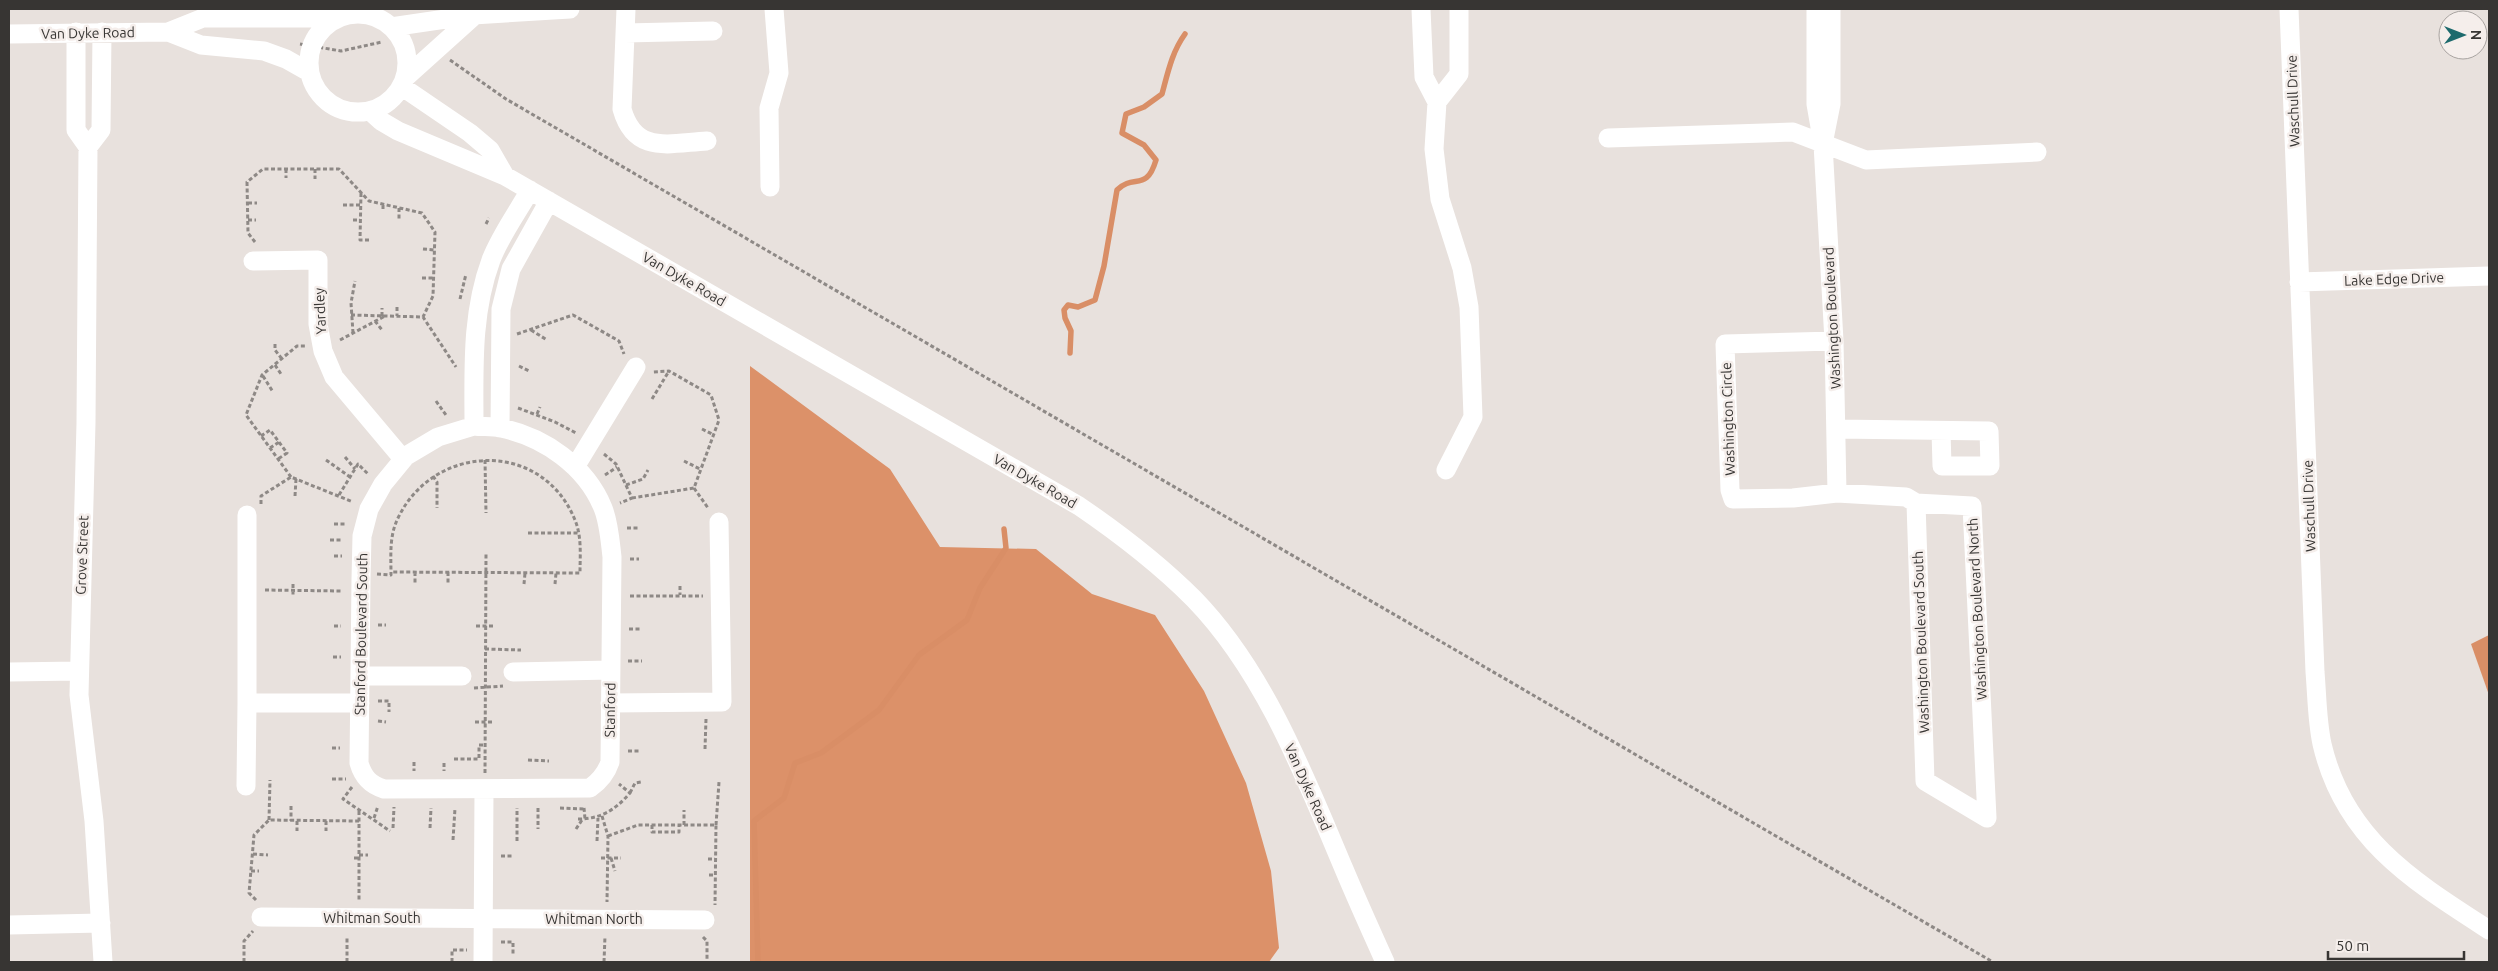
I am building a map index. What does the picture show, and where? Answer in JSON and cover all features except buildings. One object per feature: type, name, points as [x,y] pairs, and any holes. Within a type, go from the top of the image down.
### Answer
[{"type":"street","points":[[403,82],[407,62],[404,46],[391,27],[475,15],[570,9]]},
{"type":"street","points":[[626,9],[622,109],[625,121],[641,140],[650,144],[707,141]]},
{"type":"street","points":[[770,187],[769,108],[779,73],[774,9]]},
{"type":"street","points":[[1421,9],[1424,77],[1437,102],[1434,149],[1440,199],[1462,268],[1469,308],[1473,417],[1446,470]]},
{"type":"street","points":[[1437,102],[1458,74],[1458,9]]},
{"type":"street","name":"Washington Boulevard","points":[[1816,9],[1816,104],[1823,144],[1834,341],[1837,493]]},
{"type":"street","name":"Washington Boulevard","points":[[1823,144],[1831,104],[1831,9]]},
{"type":"street","name":"Waschull Drive","points":[[2289,9],[2315,672],[2322,743],[2332,774],[2359,826],[2389,860],[2443,900],[2489,930]]},
{"type":"street","name":"Van Dyke Road","points":[[168,32],[203,18],[336,18],[352,14],[367,14],[383,20],[391,27]]},
{"type":"street","points":[[336,18],[303,45],[309,56],[309,72],[314,87],[324,100],[337,108],[353,112],[370,111],[385,104],[397,93],[403,82],[475,15]]},
{"type":"street","points":[[625,33],[713,31]]},
{"type":"street","name":"Grove Street","points":[[76,32],[76,130],[88,147],[86,423],[79,695],[94,820],[103,962]]},
{"type":"street","points":[[88,147],[101,130],[102,32]]},
{"type":"street","name":"Van Dyke Road","points":[[9,34],[168,32],[201,45],[264,51],[286,59],[309,72]]},
{"type":"street","points":[[403,82],[490,150],[505,176]]},
{"type":"street","name":"Van Dyke Road","points":[[370,111],[381,122],[398,131],[505,176],[530,190],[1079,506],[1124,537],[1194,600],[1238,654],[1279,723],[1317,804],[1385,962]]},
{"type":"street","points":[[1608,138],[1793,132],[1866,160],[2037,152]]},
{"type":"street","points":[[474,426],[474,363],[477,310],[491,259],[530,190]]},
{"type":"street","points":[[500,428],[501,309],[511,269],[549,202]]},
{"type":"street","name":"Yardley","points":[[255,253],[318,260],[318,324],[323,350],[334,377],[403,459]]},
{"type":"street","name":"Lake Edge Drive","points":[[2299,282],[2489,276]]},
{"type":"street","name":"Washington Circle","points":[[1834,341],[1725,344],[1730,490],[1733,499],[1793,498],[1837,493]]},
{"type":"street","points":[[575,467],[636,368]]},
{"type":"street","name":"Stanford","points":[[474,426],[500,428],[543,444],[575,467],[590,484],[602,507],[608,527],[612,556],[610,762],[606,773],[590,788],[579,789],[484,780]]},
{"type":"street","name":"Stanford Boulevard South","points":[[474,426],[438,437],[403,459],[382,484],[369,509],[365,523],[361,579],[360,676],[372,704],[359,763],[367,781],[384,789],[484,780]]},
{"type":"street","points":[[1837,429],[1941,430]]},
{"type":"street","name":"Washington Boulevard North","points":[[1837,493],[1906,497],[1916,503],[1972,506],[1987,818]]},
{"type":"street","name":"Washington Boulevard South","points":[[1916,503],[1925,781],[1987,818]]},
{"type":"street","points":[[246,786],[254,514]]},
{"type":"street","points":[[610,703],[722,702],[716,518]]},
{"type":"street","points":[[510,679],[611,670]]},
{"type":"street","points":[[9,672],[79,672]]},
{"type":"street","points":[[360,676],[464,682]]},
{"type":"street","points":[[247,703],[372,704]]},
{"type":"street","points":[[483,962],[484,780]]},
{"type":"street","name":"Whitman North","points":[[484,918],[710,914]]},
{"type":"street","name":"Whitman South","points":[[259,915],[484,918]]},
{"type":"street","points":[[9,925],[101,923]]},
{"type":"path","points":[[303,45],[340,51],[380,42],[404,46]]},
{"type":"path","points":[[436,50],[515,104],[1993,962]]},
{"type":"path","points":[[255,253],[248,233],[247,182],[263,169],[339,169],[368,201],[422,213],[434,232],[433,296],[423,317]]},
{"type":"path","points":[[286,169],[286,178]]},
{"type":"path","points":[[315,169],[315,179]]},
{"type":"path","points":[[361,193],[360,240],[370,240]]},
{"type":"path","points":[[248,203],[257,203]]},
{"type":"path","points":[[343,205],[360,205]]},
{"type":"path","points":[[383,205],[383,211]]},
{"type":"path","points":[[399,208],[399,220]]},
{"type":"path","points":[[248,220],[256,220]]},
{"type":"path","points":[[353,220],[360,220]]},
{"type":"path","points":[[423,249],[434,250]]},
{"type":"path","points":[[422,278],[433,278]]},
{"type":"path","points":[[353,333],[354,282]]},
{"type":"path","points":[[382,308],[384,316]]},
{"type":"path","points":[[397,308],[397,316]]},
{"type":"path","points":[[352,315],[423,317]]},
{"type":"path","points":[[517,335],[572,315],[619,341],[636,368],[669,371],[711,395],[719,420],[694,488]]},
{"type":"path","points":[[337,344],[338,340],[384,316]]},
{"type":"path","points":[[423,317],[457,370]]},
{"type":"path","points":[[375,321],[382,330]]},
{"type":"path","points":[[531,330],[547,340]]},
{"type":"path","points":[[275,344],[275,350],[282,359]]},
{"type":"path","points":[[313,346],[297,346],[262,375],[246,415],[291,477],[339,495],[358,505]]},
{"type":"path","points":[[516,364],[529,371]]},
{"type":"path","points":[[275,365],[281,374]]},
{"type":"path","points":[[652,399],[669,371]]},
{"type":"path","points":[[262,375],[273,392]]},
{"type":"path","points":[[436,401],[447,416]]},
{"type":"path","points":[[537,414],[540,407]]},
{"type":"path","points":[[517,408],[537,414],[583,438]]},
{"type":"path","points":[[702,429],[714,435]]},
{"type":"path","points":[[261,436],[270,430],[279,442],[287,453],[278,459]]},
{"type":"path","points":[[270,448],[279,442]]},
{"type":"path","points":[[599,450],[617,467],[632,498]]},
{"type":"path","points":[[345,458],[355,469]]},
{"type":"path","points":[[326,460],[350,477]]},
{"type":"path","points":[[485,460],[486,513]]},
{"type":"path","points":[[372,574],[391,575],[391,572],[580,573],[576,521],[568,507],[548,483],[527,470],[509,462],[485,460],[459,464],[433,476],[416,490],[397,520],[391,543],[391,572]]},
{"type":"path","points":[[684,462],[700,469]]},
{"type":"path","points":[[339,495],[358,464],[371,477]]},
{"type":"path","points":[[600,478],[617,467]]},
{"type":"path","points":[[626,484],[643,479],[648,470]]},
{"type":"path","points":[[433,476],[437,482],[437,508]]},
{"type":"path","points":[[254,514],[261,496],[291,477]]},
{"type":"path","points":[[295,496],[296,478]]},
{"type":"path","points":[[614,506],[632,498],[694,488]]},
{"type":"path","points":[[694,488],[716,518]]},
{"type":"path","points":[[334,524],[346,524]]},
{"type":"path","points":[[627,528],[639,528]]},
{"type":"path","points":[[528,533],[578,533]]},
{"type":"path","points":[[330,540],[343,540]]},
{"type":"path","points":[[484,780],[486,554]]},
{"type":"path","points":[[334,556],[342,556]]},
{"type":"path","points":[[629,559],[639,559]]},
{"type":"path","points":[[415,572],[415,583]]},
{"type":"path","points":[[448,572],[448,584]]},
{"type":"path","points":[[524,573],[524,584]]},
{"type":"path","points":[[555,584],[556,573]]},
{"type":"path","points":[[293,584],[293,597]]},
{"type":"path","points":[[680,586],[680,596]]},
{"type":"path","points":[[258,590],[342,591]]},
{"type":"path","points":[[629,596],[703,596],[703,605]]},
{"type":"path","points":[[378,625],[386,625]]},
{"type":"path","points":[[334,626],[341,626]]},
{"type":"path","points":[[476,626],[495,626]]},
{"type":"path","points":[[629,629],[641,629]]},
{"type":"path","points":[[485,649],[522,650]]},
{"type":"path","points":[[333,657],[340,657]]},
{"type":"path","points":[[628,660],[642,660]]},
{"type":"path","points":[[464,682],[485,689],[510,679]]},
{"type":"path","points":[[372,704],[378,694]]},
{"type":"path","points":[[372,704],[389,701],[389,712]]},
{"type":"path","points":[[705,749],[706,714]]},
{"type":"path","points":[[378,715],[378,731]]},
{"type":"path","points":[[378,722],[386,722]]},
{"type":"path","points":[[475,722],[494,722]]},
{"type":"path","points":[[454,759],[479,759],[479,744],[485,744]]},
{"type":"path","points":[[332,748],[340,748]]},
{"type":"path","points":[[628,751],[641,751]]},
{"type":"path","points":[[528,760],[549,761]]},
{"type":"path","points":[[538,761],[538,766]]},
{"type":"path","points":[[414,762],[414,770]]},
{"type":"path","points":[[444,763],[444,771]]},
{"type":"path","points":[[406,770],[421,771]]},
{"type":"path","points":[[437,771],[452,771]]},
{"type":"path","points":[[477,771],[484,780]]},
{"type":"path","points":[[484,780],[494,771]]},
{"type":"path","points":[[332,779],[346,779]]},
{"type":"path","points":[[269,820],[270,780]]},
{"type":"path","points":[[614,780],[630,793]]},
{"type":"path","points":[[356,781],[343,799],[359,811],[374,818],[390,831]]},
{"type":"path","points":[[582,819],[600,817],[618,806],[630,793],[635,783],[641,782]]},
{"type":"path","points":[[710,914],[715,875],[719,782]]},
{"type":"path","points":[[374,818],[380,798]]},
{"type":"path","points":[[576,829],[582,819],[584,802]]},
{"type":"path","points":[[291,806],[291,820]]},
{"type":"path","points":[[378,807],[403,807]]},
{"type":"path","points":[[394,807],[394,828]]},
{"type":"path","points":[[422,807],[439,808]]},
{"type":"path","points":[[430,828],[431,808]]},
{"type":"path","points":[[447,808],[461,808]]},
{"type":"path","points":[[453,840],[455,808]]},
{"type":"path","points":[[510,808],[524,808]]},
{"type":"path","points":[[517,808],[517,841]]},
{"type":"path","points":[[531,808],[548,808]]},
{"type":"path","points":[[538,808],[538,829]]},
{"type":"path","points":[[557,808],[584,809]]},
{"type":"path","points":[[684,810],[684,825]]},
{"type":"path","points":[[359,811],[359,904],[364,904]]},
{"type":"path","points":[[600,817],[608,836],[612,873],[607,908]]},
{"type":"path","points":[[598,841],[600,817]]},
{"type":"path","points":[[249,962],[244,962],[244,941],[259,915],[249,893],[255,833],[269,820],[359,821]]},
{"type":"path","points":[[297,820],[297,831]]},
{"type":"path","points":[[326,821],[326,831]]},
{"type":"path","points":[[608,836],[638,825],[716,825]]},
{"type":"path","points":[[652,825],[652,832],[679,832],[679,825]]},
{"type":"path","points":[[666,825],[666,832]]},
{"type":"path","points":[[253,854],[268,855]]},
{"type":"path","points":[[354,858],[368,855]]},
{"type":"path","points":[[496,856],[513,856]]},
{"type":"path","points":[[601,858],[621,858]]},
{"type":"path","points":[[610,858],[612,873]]},
{"type":"path","points":[[708,859],[715,859]]},
{"type":"path","points":[[251,871],[259,871]]},
{"type":"path","points":[[709,875],[715,875]]},
{"type":"path","points":[[604,962],[605,928]]},
{"type":"path","points":[[345,929],[348,939],[347,962]]},
{"type":"path","points":[[452,962],[452,950],[469,950],[469,941]]},
{"type":"path","points":[[495,942],[513,942],[513,955]]},
{"type":"shaded area","points":[[750,366],[890,469],[940,547],[1036,549],[1092,594],[1155,615],[1204,691],[1246,783],[1271,871],[1279,948],[1269,962],[750,962]]},
{"type":"shaded area","points":[[2489,635],[2489,695],[2471,644]]},
{"type":"waterway","points":[[1070,353],[1071,331],[1065,318],[1064,310],[1068,305],[1078,307],[1095,300],[1104,266],[1117,190],[1123,185],[1144,180],[1152,170],[1156,160],[1144,145],[1122,133],[1126,114],[1144,107],[1162,94],[1168,70],[1185,34]]},
{"type":"waterway","points":[[758,962],[754,821],[784,798],[795,763],[821,753],[879,710],[919,655],[967,620],[980,588],[1006,548],[1004,529]]}]
